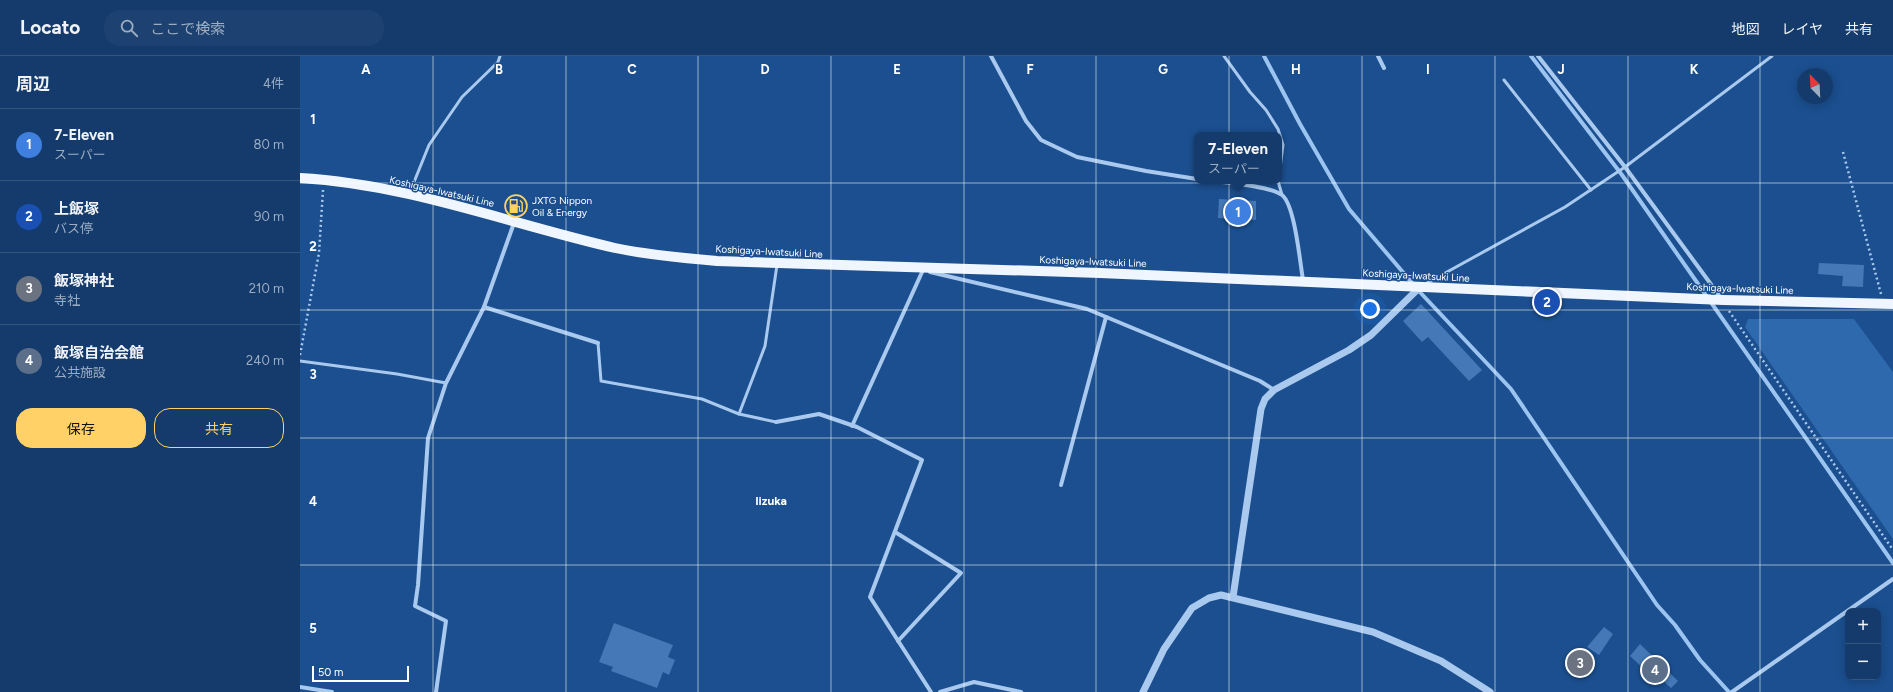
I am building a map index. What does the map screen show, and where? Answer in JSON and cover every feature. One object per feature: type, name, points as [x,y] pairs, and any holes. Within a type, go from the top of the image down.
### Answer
[{"type":"main road","name":"Koshigaya-Iwatsuki Line","points":[[300,178],[324,179],[410,194],[616,248],[666,256],[778,264],[1100,273],[1723,300],[1888,304]]},
{"type":"street","points":[[991,56],[1026,121],[1040,140],[1077,157],[1146,171],[1194,179]]},
{"type":"street","points":[[1378,56],[1384,68]]},
{"type":"street","points":[[1538,56],[1625,167],[1723,300]]},
{"type":"street","points":[[1231,184],[1268,190],[1282,195],[1288,204],[1293,220],[1303,281]]},
{"type":"street","points":[[436,692],[446,621],[415,606],[418,585],[428,438],[446,382],[484,307],[515,221]]},
{"type":"street","points":[[852,426],[919,269],[1087,309],[1260,381],[1274,390]]},
{"type":"street","points":[[1233,597],[1262,409],[1265,399],[1274,390],[1349,350],[1370,335],[1420,287]]},
{"type":"street","points":[[484,307],[598,343]]},
{"type":"street","points":[[1061,485],[1106,317]]},
{"type":"street","points":[[776,422],[819,414],[852,426],[922,460],[870,597],[931,692]]},
{"type":"street","points":[[895,532],[960,573],[898,641]]},
{"type":"street","points":[[1732,692],[1893,579]]},
{"type":"street","points":[[1143,692],[1164,649],[1192,608],[1209,598],[1221,595],[1373,632],[1442,661],[1490,692]]},
{"type":"street","points":[[940,692],[974,682],[1021,692]]},
{"type":"street","points":[[300,687],[332,692]]},
{"type":"lane","points":[[410,194],[429,145],[462,97],[498,62],[500,56]]},
{"type":"lane","points":[[1224,56],[1250,92],[1266,110],[1279,132]]},
{"type":"lane","points":[[1420,287],[1565,207],[1591,190],[1625,167],[1772,56]]},
{"type":"lane","points":[[1504,80],[1591,190]]},
{"type":"lane","points":[[1282,142],[1282,153]]},
{"type":"lane","points":[[1279,184],[1282,195]]},
{"type":"lane","points":[[739,414],[765,346],[778,264]]},
{"type":"lane","points":[[598,343],[601,381],[702,399],[739,414],[776,422]]},
{"type":"lane","points":[[300,361],[446,382]]},
{"type":"path","points":[[1843,152],[1888,304]]},
{"type":"path","points":[[300,357],[319,253],[324,179]]},
{"type":"path","points":[[1723,300],[1893,550]]},
{"type":"shaded area","points":[[1748,319],[1854,319],[1893,372],[1893,539],[1745,327]]},
{"type":"building","points":[[1219,199],[1256,201],[1256,220],[1218,218]]},
{"type":"building","points":[[1819,263],[1864,265],[1863,287],[1842,286],[1843,276],[1818,274]]},
{"type":"building","points":[[1421,304],[1482,370],[1469,381],[1428,337],[1422,342],[1403,321]]},
{"type":"building","points":[[614,623],[673,645],[668,657],[675,660],[669,675],[663,672],[657,688],[611,671],[613,667],[599,662]]},
{"type":"building","points":[[1604,627],[1613,634],[1599,655],[1587,647]]},
{"type":"building","points":[[1640,644],[1678,681],[1671,688],[1659,677],[1656,680],[1630,656]]},
{"type":"waterway","points":[[1264,56],[1300,124],[1349,209],[1413,284]]},
{"type":"waterway","points":[[1531,56],[1622,175],[1893,563]]},
{"type":"waterway","points":[[1417,289],[1511,389],[1657,605],[1675,625],[1700,660],[1729,692]]},
{"type":"place","name":"JXTG Nippon Oil & Energy","points":[[516,206]]},
{"type":"place","name":"7-Eleven","points":[[1238,212]]},
{"type":"place","name":"上飯塚","points":[[1547,302]]},
{"type":"place","name":"飯塚神社","points":[[1580,663]]},
{"type":"place","name":"飯塚自治会館","points":[[1655,670]]},
{"type":"district","name":"Iizuka","points":[[771,501]]}]
